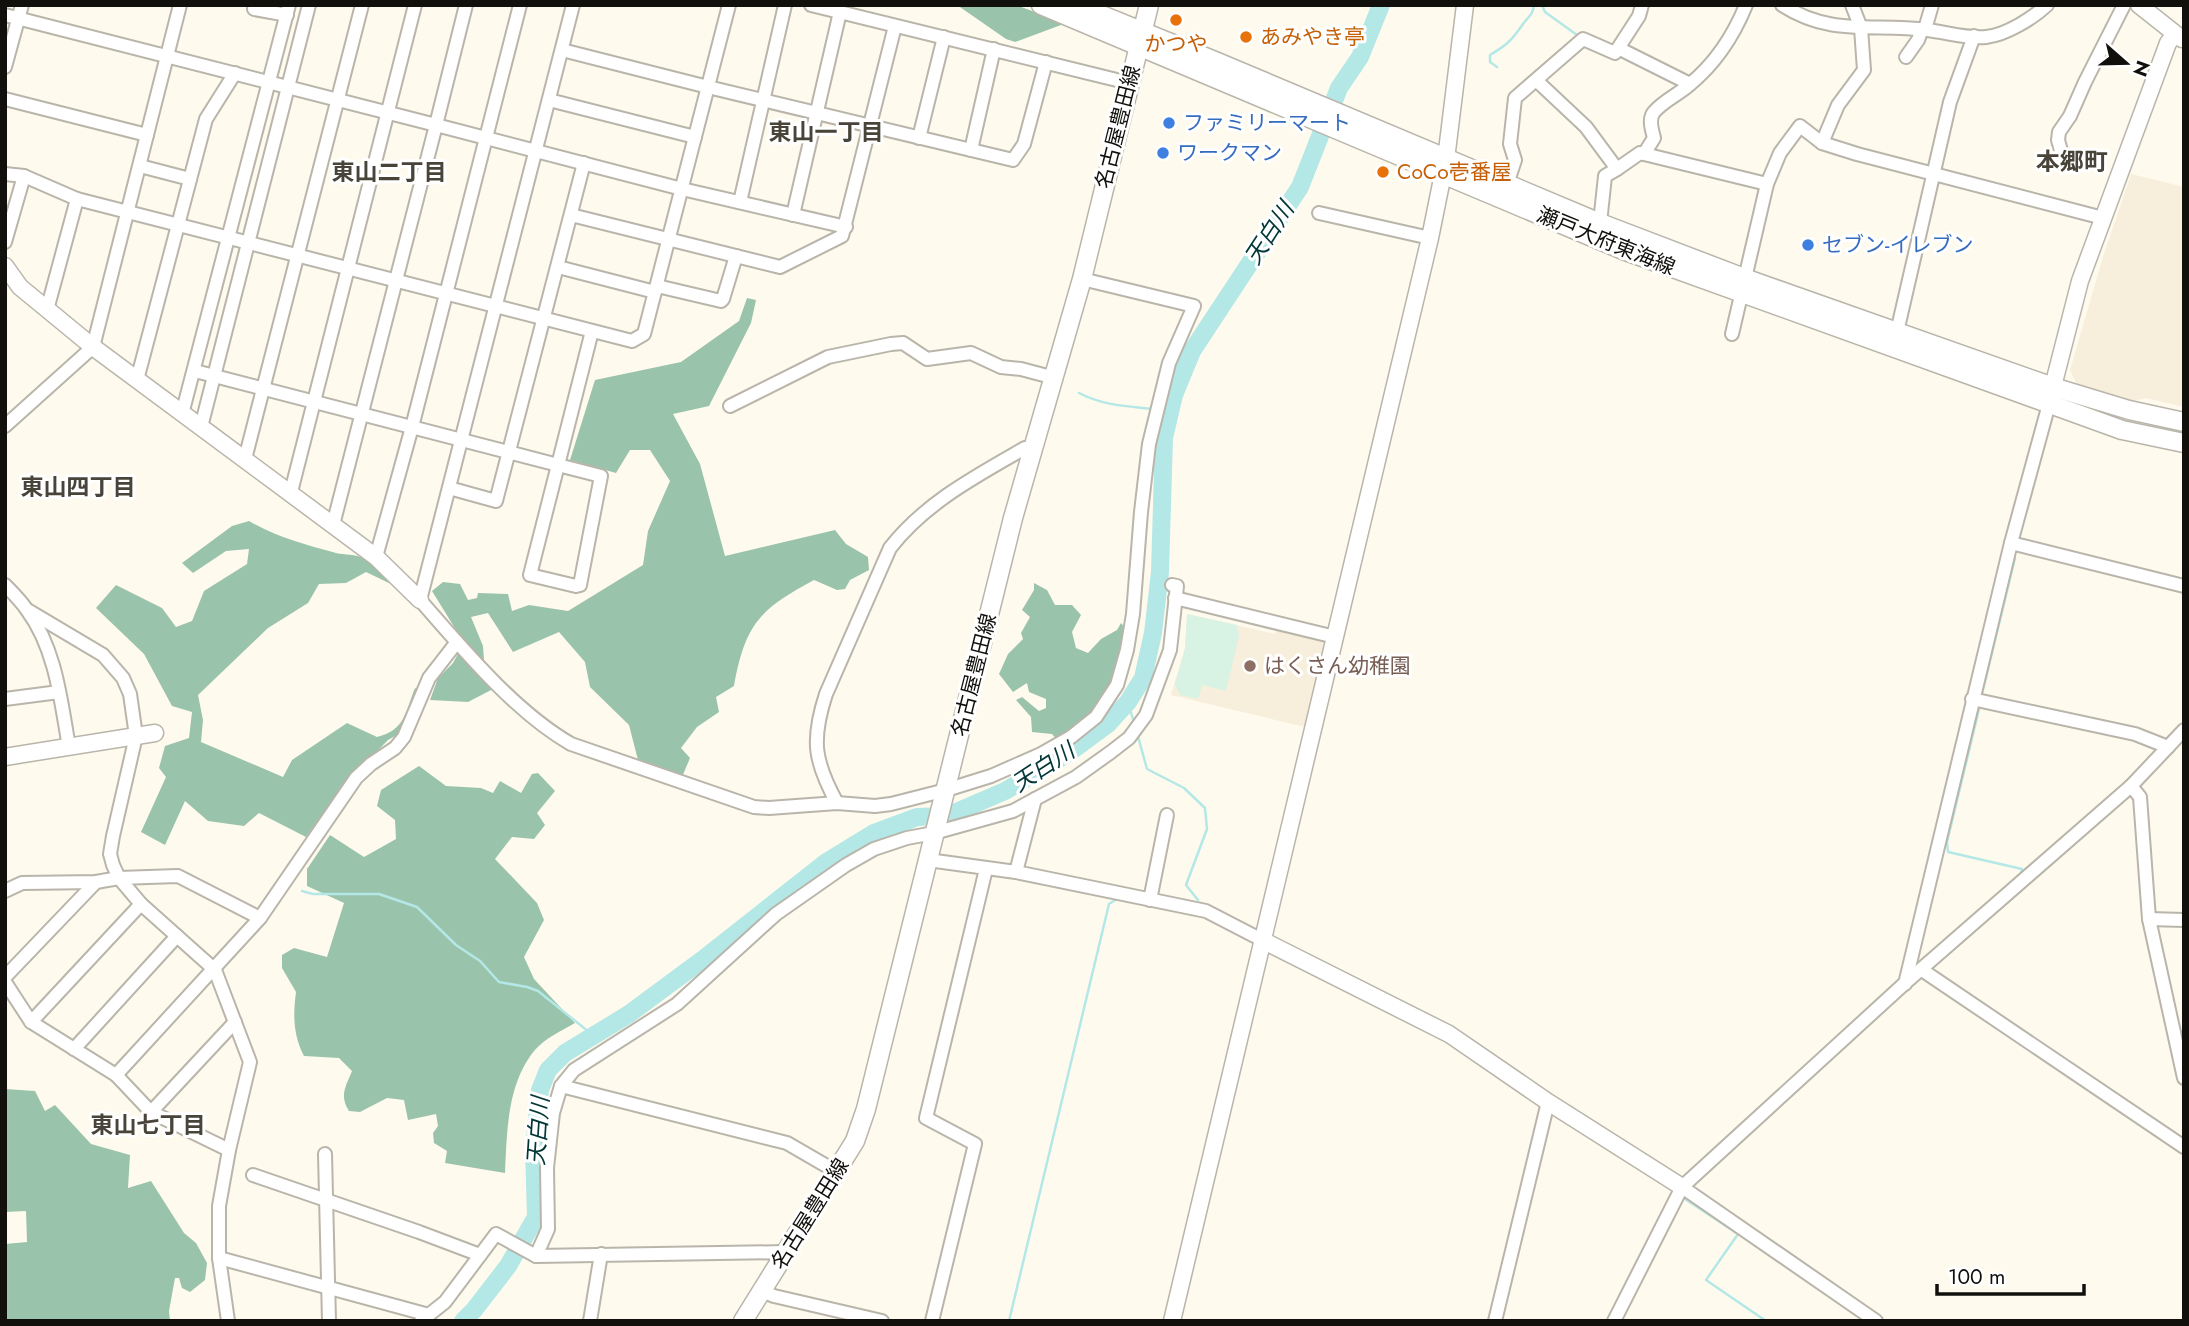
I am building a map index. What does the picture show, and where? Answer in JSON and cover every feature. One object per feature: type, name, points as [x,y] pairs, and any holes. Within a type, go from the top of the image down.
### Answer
[{"type":"main road","name":"瀬戸大府東海線","points":[[1041,5],[1140,38],[1445,167],[1623,250],[1897,332],[2051,395],[2122,430],[2184,443]]},
{"type":"main road","name":"瀬戸大府東海線","points":[[1077,5],[1140,38]]},
{"type":"main road","name":"名古屋豊田線","points":[[743,1321],[855,1141],[866,1109],[1013,517],[1082,279],[1149,5]]},
{"type":"main road","name":"瀬戸大府東海線","points":[[1445,167],[1507,184],[1743,286],[2051,395],[2184,422]]},
{"type":"street","points":[[5,67],[12,17],[22,5]]},
{"type":"street","points":[[5,426],[93,347],[180,5]]},
{"type":"street","points":[[182,414],[288,10],[254,9],[255,5]]},
{"type":"street","points":[[201,427],[309,5]]},
{"type":"street","points":[[245,459],[362,5]]},
{"type":"street","points":[[289,492],[415,5]]},
{"type":"street","points":[[334,525],[466,5]]},
{"type":"street","points":[[376,557],[520,5]]},
{"type":"street","points":[[420,600],[573,5]]},
{"type":"street","points":[[5,174],[24,177],[77,199],[592,331],[637,340],[644,334],[729,5]]},
{"type":"street","points":[[740,202],[785,5]]},
{"type":"street","points":[[811,5],[1129,83]]},
{"type":"street","points":[[1172,1321],[1430,238],[1445,167],[1465,5]]},
{"type":"street","points":[[1507,184],[1515,160],[1510,144],[1515,98],[1583,39],[1615,53],[1639,16],[1642,5]]},
{"type":"street","points":[[1644,154],[1654,138],[1651,124],[1653,113],[1714,61],[1735,33],[1746,5]]},
{"type":"street","points":[[1782,5],[1818,23],[1861,28],[1924,29],[1986,37],[1999,33],[2048,5]]},
{"type":"street","points":[[1822,144],[1838,104],[1864,70],[1861,28],[1852,5]]},
{"type":"street","points":[[2061,151],[2057,136],[2070,116],[2124,5]]},
{"type":"street","points":[[1905,984],[1972,699],[2080,281],[2168,43],[2179,37],[2139,5]]},
{"type":"street","points":[[1906,57],[1924,29],[1928,7]]},
{"type":"street","points":[[793,215],[840,12]]},
{"type":"street","points":[[12,17],[682,189],[846,227]]},
{"type":"street","points":[[571,215],[780,267],[842,236],[895,26]]},
{"type":"street","points":[[1897,332],[1950,102],[1974,36]]},
{"type":"street","points":[[919,138],[944,37]]},
{"type":"street","points":[[1620,48],[1690,84]]},
{"type":"street","points":[[971,150],[994,49]]},
{"type":"street","points":[[562,50],[1013,160],[1024,144],[1046,62]]},
{"type":"street","points":[[137,380],[206,119],[235,73]]},
{"type":"street","points":[[1538,80],[1586,127],[1617,169]]},
{"type":"street","points":[[5,99],[147,135]]},
{"type":"street","points":[[549,100],[695,137]]},
{"type":"street","points":[[1732,334],[1767,184],[1780,153],[1800,126],[1822,144],[2103,218]]},
{"type":"street","points":[[1600,223],[1605,176],[1640,153],[1767,184]]},
{"type":"street","points":[[449,488],[496,501],[584,163]]},
{"type":"street","points":[[140,166],[190,179]]},
{"type":"street","points":[[5,242],[24,177]]},
{"type":"street","points":[[47,310],[77,199]]},
{"type":"street","points":[[1319,213],[1430,238]]},
{"type":"street","points":[[558,267],[721,301],[736,256]]},
{"type":"street","points":[[5,266],[20,288],[93,347],[376,557],[528,714],[553,734],[571,744],[754,807],[769,808],[837,803],[875,806],[945,793],[1041,754],[1071,737],[1104,708],[1122,669],[1133,614],[1149,444],[1169,363],[1194,306],[1082,279]]},
{"type":"street","points":[[195,371],[509,452],[558,465],[601,477],[580,585],[576,586],[530,575],[558,465],[592,331]]},
{"type":"street","points":[[730,406],[828,356],[891,344],[907,345],[927,359],[971,353],[1001,367],[1055,378]]},
{"type":"street","points":[[837,803],[822,776],[817,758],[818,718],[890,548],[904,530],[949,493],[1025,448],[1033,449]]},
{"type":"street","points":[[2011,543],[2184,586]]},
{"type":"street","points":[[5,585],[29,611],[49,655],[69,747]]},
{"type":"street","points":[[536,1255],[548,1229],[552,1113],[561,1086],[574,1070],[685,998],[776,915],[846,865],[885,845],[907,838],[997,817],[1076,777],[1129,738],[1146,715],[1170,650],[1173,592],[1335,636]]},
{"type":"street","points":[[29,611],[103,656],[123,678],[130,694],[136,736],[110,854],[119,878],[141,904],[215,970],[250,1062],[219,1206],[219,1258],[228,1321]]},
{"type":"street","points":[[116,1075],[260,918],[356,778],[395,748],[404,737],[429,678],[457,642]]},
{"type":"street","points":[[5,699],[59,692]]},
{"type":"street","points":[[1972,699],[2135,734],[2168,747]]},
{"type":"street","points":[[1614,1321],[1682,1186],[1905,984],[2131,786],[2184,730]]},
{"type":"street","points":[[5,757],[155,733]]},
{"type":"street","points":[[2131,786],[2140,797],[2149,919],[2184,1078]]},
{"type":"street","points":[[1016,872],[1035,799]]},
{"type":"street","points":[[1150,900],[1167,815]]},
{"type":"street","points":[[928,860],[1016,872],[1206,911],[1449,1034],[1548,1102],[1682,1186],[1868,1319]]},
{"type":"street","points":[[932,1321],[975,1144],[926,1118],[986,869]]},
{"type":"street","points":[[5,891],[22,883],[96,882],[119,878],[178,876],[260,918]]},
{"type":"street","points":[[96,882],[5,980],[31,1022],[116,1075],[151,1112],[229,1150]]},
{"type":"street","points":[[31,1022],[141,904]]},
{"type":"street","points":[[2149,919],[2184,920]]},
{"type":"street","points":[[74,1049],[177,936]]},
{"type":"street","points":[[1922,970],[2184,1147]]},
{"type":"street","points":[[151,1112],[235,1022]]},
{"type":"street","points":[[561,1086],[787,1143],[837,1172]]},
{"type":"street","points":[[1495,1321],[1548,1102]]},
{"type":"street","points":[[325,1154],[329,1321]]},
{"type":"street","points":[[253,1175],[480,1255]]},
{"type":"street","points":[[219,1258],[328,1286],[425,1318],[444,1302],[496,1234],[536,1255],[787,1252]]},
{"type":"street","points":[[590,1321],[601,1254]]},
{"type":"street","points":[[762,1291],[882,1321]]},
{"type":"shaded area","points":[[2131,174],[2184,187],[2184,407],[2146,398],[2131,402],[2078,387],[2070,370]]},
{"type":"shaded area","name":"はくさん幼稚園","points":[[1187,614],[1275,634],[1276,628],[1327,639],[1305,727],[1171,695],[1185,648]]},
{"type":"green space","points":[[957,5],[1016,5],[1059,21],[1061,25],[1015,42],[1006,39]]},
{"type":"green space","points":[[747,298],[756,300],[751,323],[709,406],[673,414],[700,464],[725,556],[835,530],[846,544],[868,557],[869,570],[850,580],[845,589],[837,590],[814,580],[780,600],[758,621],[744,647],[734,686],[716,697],[719,712],[697,727],[681,748],[690,758],[682,777],[638,760],[629,725],[590,687],[585,662],[559,632],[513,652],[488,613],[471,617],[483,646],[484,661],[476,669],[495,688],[468,702],[430,700],[438,678],[453,663],[464,643],[432,591],[443,582],[460,584],[468,600],[477,598],[478,593],[508,594],[512,611],[529,605],[568,611],[643,565],[648,531],[670,481],[650,450],[630,450],[616,473],[570,460],[595,380],[681,362],[739,321]]},
{"type":"green space","points":[[249,521],[291,540],[368,560],[398,584],[391,584],[366,572],[346,583],[319,584],[308,603],[268,628],[198,695],[203,720],[201,742],[283,777],[292,760],[347,723],[377,737],[393,730],[403,719],[415,688],[418,690],[402,732],[388,740],[349,780],[306,837],[259,813],[244,826],[208,821],[185,801],[165,845],[141,832],[166,777],[159,768],[165,746],[189,738],[192,712],[172,706],[144,654],[96,608],[116,585],[162,608],[176,627],[192,621],[204,591],[247,564],[249,549],[226,551],[193,573],[182,563],[232,526]]},
{"type":"green space","points":[[1034,583],[1047,590],[1055,605],[1072,605],[1081,615],[1072,632],[1076,648],[1088,653],[1101,639],[1117,630],[1121,623],[1124,627],[1118,667],[1101,707],[1059,742],[1052,734],[1032,732],[1031,717],[1016,700],[1022,697],[1039,711],[1046,708],[1046,699],[1029,692],[1027,683],[1013,692],[999,674],[1008,654],[1023,639],[1021,633],[1030,617],[1022,610],[1034,590]]},
{"type":"green space","points":[[1187,614],[1237,625],[1239,636],[1226,691],[1202,685],[1198,699],[1180,695],[1175,684],[1185,648]]},
{"type":"green space","points":[[419,766],[446,786],[481,788],[493,793],[500,781],[521,793],[532,774],[538,773],[555,791],[537,813],[545,825],[534,839],[512,837],[495,859],[537,903],[544,920],[524,957],[534,979],[575,1023],[538,1046],[518,1079],[510,1109],[505,1173],[445,1163],[447,1151],[434,1143],[433,1133],[438,1126],[436,1114],[408,1120],[404,1100],[387,1098],[360,1112],[349,1111],[344,1096],[352,1071],[339,1058],[304,1056],[295,1025],[296,992],[282,968],[282,955],[294,948],[327,957],[344,903],[307,886],[307,869],[330,835],[364,857],[396,839],[395,820],[377,806],[381,790]]},
{"type":"green space","points":[[5,1089],[35,1091],[45,1111],[55,1105],[91,1144],[130,1155],[128,1188],[151,1181],[184,1233],[196,1243],[207,1263],[205,1280],[190,1292],[182,1288],[179,1278],[175,1278],[169,1311],[170,1321],[5,1320],[5,1244],[27,1242],[26,1211],[5,1212]]},
{"type":"waterway","name":"天白川","points":[[463,1321],[508,1266],[536,1217],[534,1150],[540,1090],[548,1070],[565,1053],[629,1014],[825,863],[874,833],[917,817],[947,816],[1005,791],[1070,752],[1108,724],[1128,702],[1143,678],[1153,633],[1160,572],[1164,438],[1174,395],[1192,351],[1300,187],[1339,88],[1360,57],[1381,5]]},
{"type":"waterway","points":[[1497,67],[1490,62],[1490,55],[1512,38],[1531,14],[1534,5]]},
{"type":"waterway","points":[[1542,5],[1545,12],[1577,35]]},
{"type":"waterway","points":[[1079,393],[1107,403],[1154,409]]},
{"type":"waterway","points":[[1160,410],[1170,411]]},
{"type":"waterway","points":[[1981,698],[2015,558]]},
{"type":"waterway","points":[[1128,702],[1134,723]]},
{"type":"waterway","points":[[1980,705],[1947,842],[1948,852],[2022,869],[2021,873]]},
{"type":"waterway","points":[[1137,733],[1147,769],[1184,788],[1205,808],[1207,829],[1186,885],[1198,900]]},
{"type":"waterway","points":[[302,891],[313,894],[379,894],[417,907],[456,945],[480,961],[499,982],[538,991],[594,1036]]},
{"type":"waterway","points":[[1009,1321],[1109,904],[1117,899]]},
{"type":"waterway","points":[[1682,1197],[1738,1234],[1706,1280],[1766,1321]]},
{"type":"place","name":"かつや","points":[[1176,20]]},
{"type":"place","name":"あみやき亭","points":[[1246,37]]},
{"type":"place","name":"ファミリーマート","points":[[1169,123]]},
{"type":"place","name":"ワークマン","points":[[1163,153]]},
{"type":"place","name":"CoCo壱番屋","points":[[1383,172]]},
{"type":"place","name":"セブン-イレブン","points":[[1808,245]]},
{"type":"place","name":"はくさん幼稚園","points":[[1250,666]]},
{"type":"district","name":"東山一丁目","points":[[826,132]]},
{"type":"district","name":"本郷町","points":[[2072,161]]},
{"type":"district","name":"東山二丁目","points":[[389,172]]},
{"type":"district","name":"東山四丁目","points":[[78,487]]},
{"type":"district","name":"東山七丁目","points":[[148,1125]]}]
